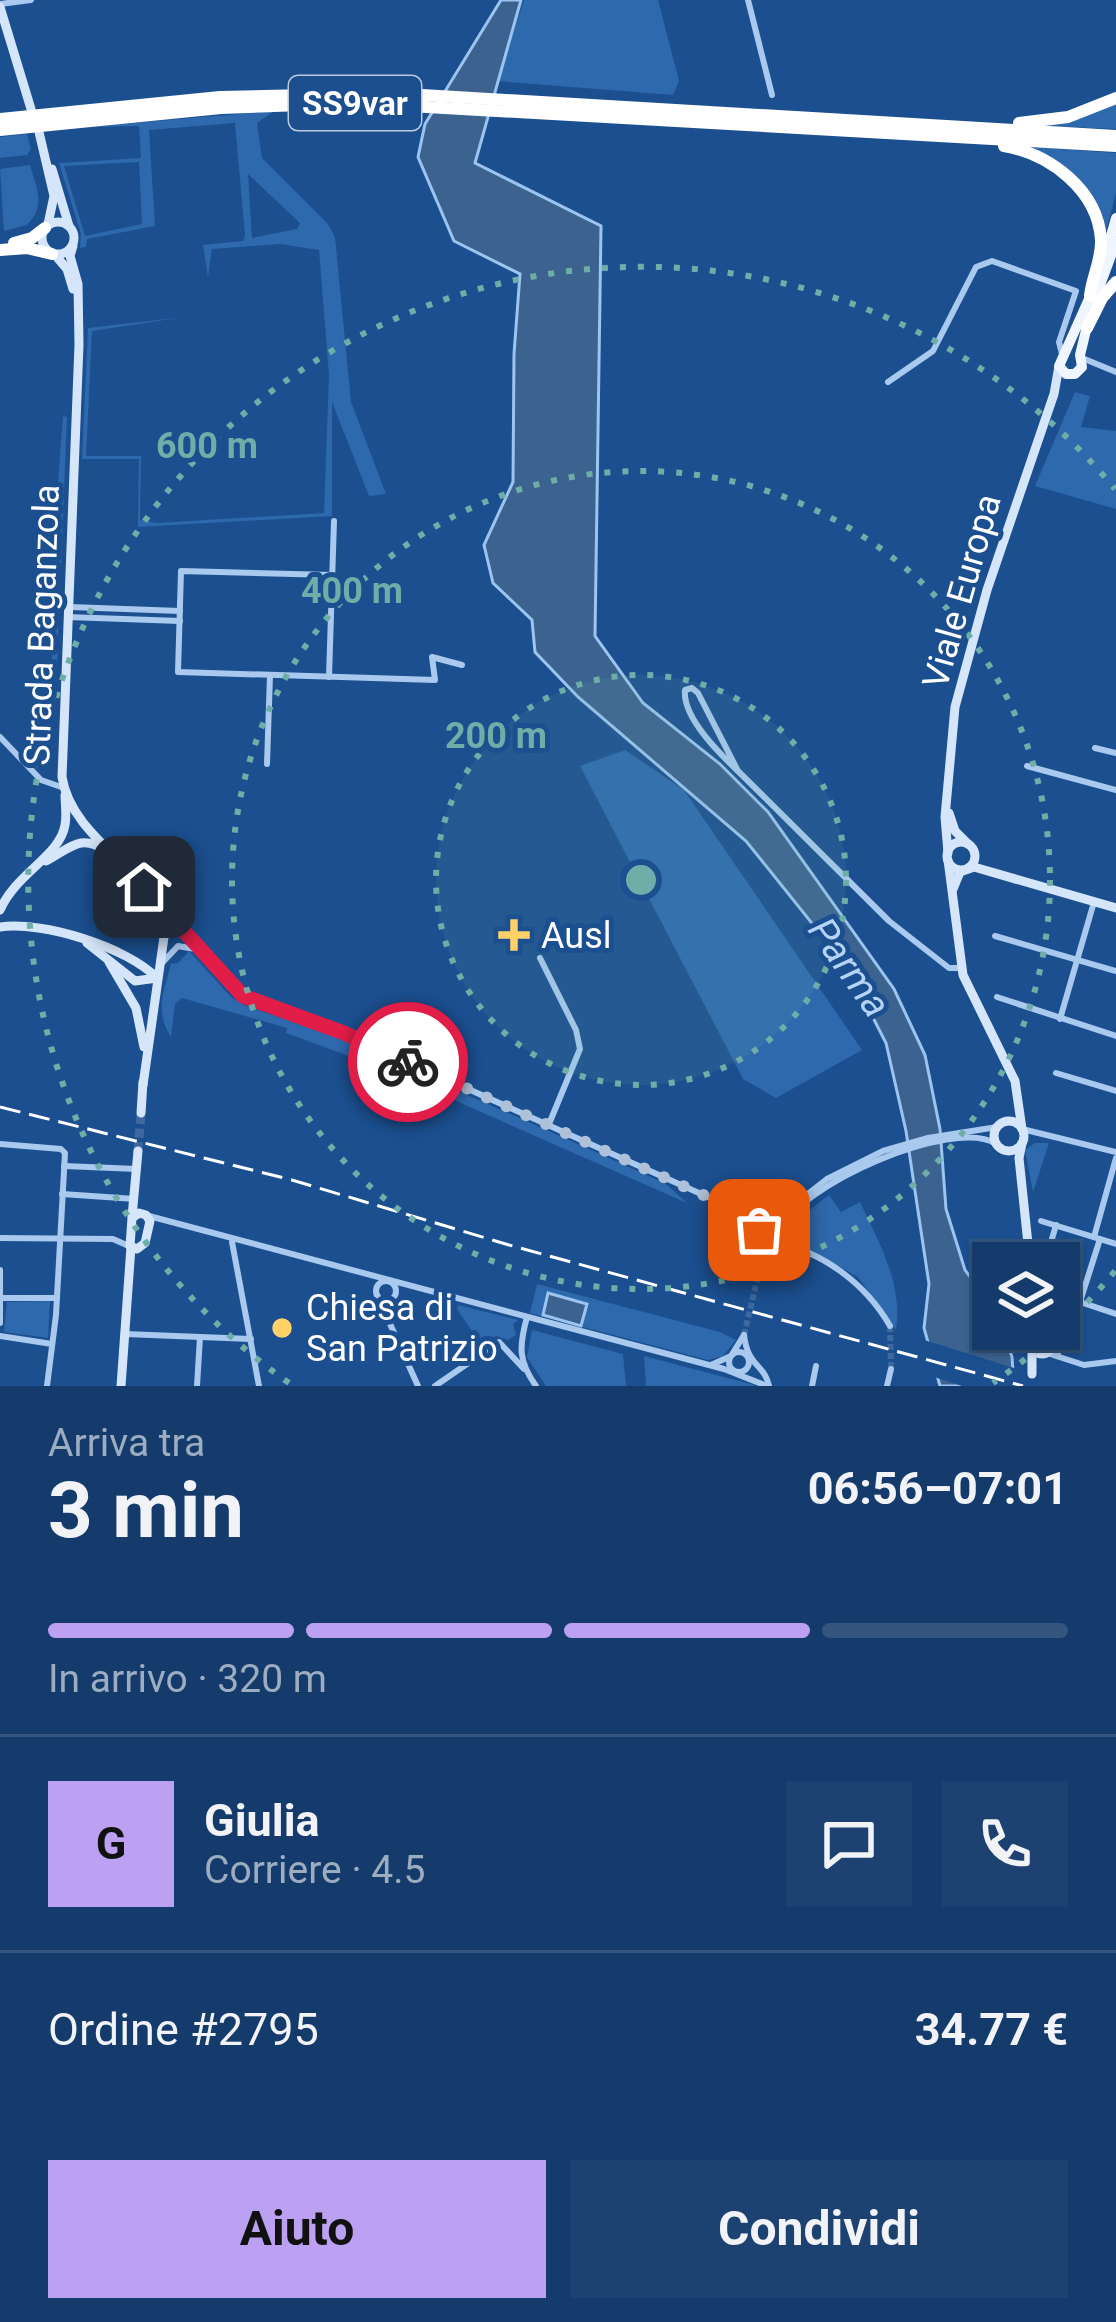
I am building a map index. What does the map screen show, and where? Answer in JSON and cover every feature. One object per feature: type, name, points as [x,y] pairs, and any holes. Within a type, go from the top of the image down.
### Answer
[{"type":"highway","name":"SS9var","points":[[5,124],[203,98],[338,92],[702,116]]},
{"type":"highway","points":[[892,123],[921,119],[1046,122],[1116,98]]},
{"type":"highway","points":[[702,116],[892,123],[1115,141]]},
{"type":"highway","points":[[702,116],[1097,145],[1115,141]]},
{"type":"highway","points":[[932,135],[1024,150],[1071,179],[1090,203],[1100,232],[1090,296]]},
{"type":"highway","points":[[0,248],[45,229]]},
{"type":"highway","points":[[0,248],[52,254]]},
{"type":"highway","points":[[1087,328],[1116,282]]},
{"type":"main road","points":[[1116,218],[1090,296],[1062,357],[1066,374],[1079,365],[1116,242]]},
{"type":"main road","points":[[1062,357],[1079,365]]},
{"type":"street","points":[[31,0],[0,5],[31,109]]},
{"type":"street","points":[[748,0],[772,95]]},
{"type":"street","name":"Strada Baganzola","points":[[39,132],[74,236],[70,258],[77,281],[79,345],[64,791],[167,916],[228,983],[256,1003],[344,1033],[777,1225],[777,1238],[856,1282],[890,1326]]},
{"type":"street","name":"Strada Baganzola","points":[[49,164],[54,202],[43,244],[65,266],[76,298]]},
{"type":"street","points":[[45,229],[57,222],[69,226]]},
{"type":"street","points":[[52,254],[65,254],[73,246]]},
{"type":"street","points":[[887,382],[933,351],[976,268],[992,261],[1076,291],[1058,348],[1062,357]]},
{"type":"street","name":"Viale Europa","points":[[1022,1144],[1018,1090],[970,996],[961,968],[947,808],[953,719],[965,664],[1062,357]]},
{"type":"street","points":[[1054,394],[1079,365],[1116,372]]},
{"type":"street","points":[[329,677],[334,521]]},
{"type":"street","points":[[332,575],[182,571],[178,672],[435,680],[432,657],[462,665]]},
{"type":"street","points":[[68,611],[180,610]]},
{"type":"street","points":[[68,611],[180,620]]},
{"type":"street","points":[[267,764],[270,675]]},
{"type":"street","points":[[742,775],[698,693],[685,690],[685,700],[701,728],[742,775],[890,921],[949,968],[961,968]]},
{"type":"street","points":[[0,737],[44,782],[64,791],[63,834],[10,891],[0,910]]},
{"type":"street","points":[[1095,748],[1116,754]]},
{"type":"street","points":[[1027,766],[1116,790]]},
{"type":"street","points":[[947,808],[956,832],[994,871]]},
{"type":"street","points":[[37,864],[85,841],[124,865]]},
{"type":"street","points":[[972,849],[955,843],[948,856],[955,868],[994,871],[1116,908]]},
{"type":"street","points":[[953,889],[958,874],[974,861],[972,849]]},
{"type":"street","points":[[10,891],[11,918],[23,924]]},
{"type":"street","points":[[1060,1019],[1094,902]]},
{"type":"street","points":[[141,1113],[167,916]]},
{"type":"street","points":[[0,927],[23,924],[60,930],[158,973]]},
{"type":"street","points":[[995,936],[1116,971]]},
{"type":"street","points":[[87,943],[139,982],[158,973],[178,946],[199,951]]},
{"type":"street","points":[[540,958],[576,1030],[580,1049],[549,1124]]},
{"type":"street","points":[[109,962],[139,1016],[143,1085]]},
{"type":"street","points":[[997,997],[1116,1036]]},
{"type":"street","points":[[995,1135],[1014,1107],[1009,1070]]},
{"type":"street","points":[[1056,1073],[1116,1091]]},
{"type":"street","points":[[844,1173],[792,1213],[763,1255],[760,1228],[767,1222],[844,1173],[924,1145],[995,1135],[1014,1122],[1022,1129],[1116,1155],[1080,1302],[1116,1314]]},
{"type":"street","points":[[995,1135],[1012,1150],[1044,1136]]},
{"type":"street","points":[[995,1135],[1021,1173]]},
{"type":"street","points":[[0,1144],[61,1149],[60,1237],[47,1386]]},
{"type":"street","points":[[1022,1144],[1028,1242]]},
{"type":"street","points":[[121,1386],[138,1151]]},
{"type":"street","points":[[64,1166],[137,1169]]},
{"type":"street","points":[[62,1194],[135,1199],[146,1214],[145,1245],[131,1247],[113,1239]]},
{"type":"street","points":[[743,1212],[760,1237]]},
{"type":"street","points":[[132,1218],[146,1214],[736,1372],[768,1386]]},
{"type":"street","points":[[1041,1220],[1116,1244]]},
{"type":"street","points":[[1051,1242],[1056,1225]]},
{"type":"street","points":[[148,1227],[166,1228]]},
{"type":"street","points":[[0,1238],[113,1239],[130,1233]]},
{"type":"street","points":[[226,1238],[236,1250]]},
{"type":"street","points":[[245,1243],[236,1250],[259,1386]]},
{"type":"street","points":[[0,1270],[0,1323]]},
{"type":"street","points":[[358,1273],[371,1282],[418,1386]]},
{"type":"street","points":[[377,1294],[381,1282],[389,1281]]},
{"type":"street","points":[[387,1318],[395,1288],[389,1281]]},
{"type":"street","points":[[377,1294],[385,1300],[412,1288]]},
{"type":"street","points":[[2,1298],[56,1298]]},
{"type":"street","points":[[524,1369],[520,1349],[527,1318]]},
{"type":"street","points":[[435,1386],[497,1343],[515,1342],[523,1333]]},
{"type":"street","points":[[125,1334],[251,1339]]},
{"type":"street","points":[[0,1336],[52,1344]]},
{"type":"street","points":[[744,1336],[746,1370],[736,1372],[729,1366],[731,1356],[744,1336]]},
{"type":"street","points":[[197,1386],[200,1337]]},
{"type":"street","points":[[503,1343],[536,1386]]},
{"type":"street","points":[[1035,1350],[1081,1364],[1116,1361]]},
{"type":"street","points":[[1036,1350],[1032,1372],[1046,1354]]},
{"type":"street","points":[[1044,1350],[1046,1354]]},
{"type":"street","points":[[1054,1350],[1061,1356]]},
{"type":"street","points":[[707,1365],[739,1352],[765,1375],[768,1386]]},
{"type":"street","points":[[812,1386],[816,1366]]},
{"type":"street","points":[[887,1386],[891,1369]]},
{"type":"shaded area","points":[[524,0],[658,0],[679,81],[673,95],[497,81]]},
{"type":"shaded area","points":[[1116,102],[1116,129],[1048,126],[1049,125]]},
{"type":"shaded area","points":[[274,111],[257,123],[262,158],[328,224],[335,237],[351,402],[386,494],[369,496],[332,402],[332,516],[138,527],[139,459],[82,459],[88,328],[184,317],[92,331],[86,456],[141,456],[140,520],[156,523],[324,513],[329,375],[319,250],[280,244],[212,249],[208,277],[203,245],[243,241],[245,235],[235,123],[149,130],[155,226],[87,239],[86,247],[80,248],[81,234],[59,163],[141,158],[139,126],[87,127]],"holes":[[[139,162],[142,224],[85,236],[64,166]],[[248,174],[300,223],[297,229],[252,238]]]},
{"type":"shaded area","points":[[27,134],[31,149],[27,155],[0,158],[0,137]]},
{"type":"shaded area","points":[[1029,147],[1116,153],[1116,193],[1104,238],[1097,211]]},
{"type":"shaded area","points":[[30,165],[37,210],[27,225],[4,231],[0,169]]},
{"type":"shaded area","points":[[1075,392],[1090,396],[1081,427],[1116,431],[1116,509],[1035,486]]},
{"type":"shaded area","points":[[63,416],[67,417],[55,714],[51,713],[54,535]]},
{"type":"shaded area","points":[[625,750],[684,790],[862,1050],[776,1098],[743,1079],[580,766]]},
{"type":"shaded area","points":[[189,951],[244,1005],[343,1040],[589,1149],[666,1184],[687,1203],[379,1067],[286,1033],[287,1028],[182,998],[175,1004],[171,1037],[163,1018],[163,992],[171,964]]},
{"type":"shaded area","points":[[1035,1143],[1049,1143],[1033,1192],[1025,1150]]},
{"type":"shaded area","points":[[829,1195],[841,1212],[860,1202],[893,1280],[896,1330],[858,1277],[790,1240],[788,1233],[802,1216]]},
{"type":"shaded area","points":[[537,1284],[736,1340],[723,1356],[708,1360],[530,1313]]},
{"type":"shaded area","points":[[50,1301],[48,1338],[4,1332],[7,1302]]},
{"type":"shaded area","points":[[458,1305],[518,1320],[513,1324],[516,1335],[508,1340],[496,1336],[465,1358],[461,1353],[478,1340]]},
{"type":"shaded area","points":[[532,1330],[623,1354],[626,1386],[546,1386],[527,1357]]},
{"type":"shaded area","points":[[644,1356],[754,1385],[754,1386],[646,1386]]},
{"type":"water","name":"Parma","points":[[501,0],[521,0],[475,163],[601,226],[595,636],[643,703],[720,764],[768,812],[894,989],[925,1055],[940,1129],[946,1209],[972,1279],[972,1350],[1010,1350],[1014,1386],[940,1386],[924,1328],[929,1284],[906,1131],[886,1043],[847,967],[746,841],[578,697],[535,652],[532,620],[493,583],[484,545],[513,482],[520,274],[454,241],[418,157],[425,124]]},
{"type":"water","points":[[548,1293],[587,1304],[581,1326],[543,1315]]},
{"type":"pier","points":[[921,1339],[1020,1370],[1020,1386],[962,1386],[931,1376]]},
{"type":"tunnel","points":[[138,1151],[141,1113]]},
{"type":"tunnel","points":[[744,1335],[763,1255]]},
{"type":"tunnel","points":[[890,1326],[891,1369]]},
{"type":"railway","points":[[0,1107],[292,1180],[509,1245],[1023,1386]]},
{"type":"way so far","points":[[408,1062],[772,1222],[780,1235],[767,1243],[759,1230]]},
{"type":"place","name":"Ausl","points":[[514,935]]},
{"type":"place","name":"Chiesa di San Patrizio","points":[[282,1328]]},
{"type":"route","points":[[144,887],[243,996],[408,1062]]}]
